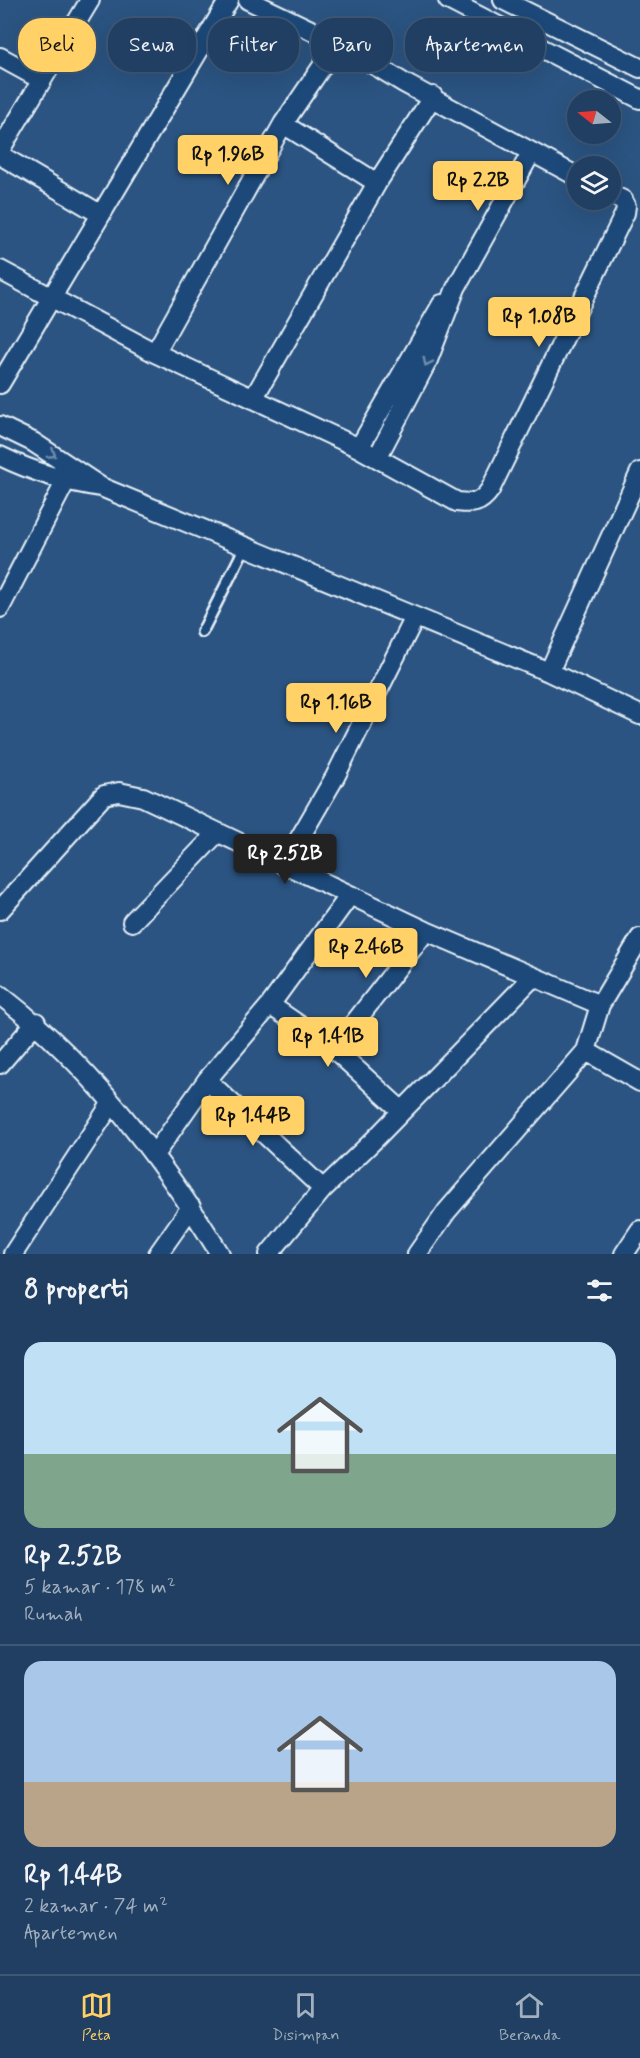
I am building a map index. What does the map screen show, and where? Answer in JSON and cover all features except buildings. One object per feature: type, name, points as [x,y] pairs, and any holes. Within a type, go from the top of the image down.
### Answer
[{"type":"street","points":[[0,150],[90,0]]},
{"type":"street","points":[[0,384],[229,0]]},
{"type":"street","points":[[248,0],[311,29]]},
{"type":"street","points":[[448,0],[640,99]]},
{"type":"street","points":[[503,0],[640,68]]},
{"type":"street","points":[[0,57],[42,80]]},
{"type":"street","points":[[155,353],[283,124],[318,72]]},
{"type":"street","points":[[386,72],[567,171]]},
{"type":"street","points":[[253,399],[377,183],[433,96]]},
{"type":"street","points":[[283,124],[377,183]]},
{"type":"street","points":[[377,458],[428,360],[456,288],[531,153]]},
{"type":"street","points":[[0,155],[100,214]]},
{"type":"street","points":[[0,270],[155,353],[360,448],[457,502],[474,504],[483,500],[624,213],[626,206],[621,200]]},
{"type":"street","points":[[360,448],[437,312],[456,288]]},
{"type":"street","points":[[0,426],[33,442],[69,475]]},
{"type":"street","points":[[0,456],[27,469],[69,475],[549,672],[640,715]]},
{"type":"street","points":[[549,672],[640,472]]},
{"type":"street","points":[[0,608],[69,475]]},
{"type":"street","points":[[284,865],[334,777],[415,617]]},
{"type":"street","points":[[0,910],[104,795],[119,792],[143,796],[426,932],[600,1005]]},
{"type":"street","points":[[132,922],[217,833]]},
{"type":"street","points":[[154,1155],[207,1080],[270,1005],[350,895]]},
{"type":"street","points":[[334,1049],[426,932]]},
{"type":"street","points":[[417,1254],[447,1211],[586,1052],[600,1005],[640,938]]},
{"type":"street","points":[[269,1254],[323,1189],[532,978]]},
{"type":"street","points":[[0,995],[36,1022],[65,1050],[111,1104],[154,1155],[191,1207],[219,1254]]},
{"type":"street","points":[[270,1005],[334,1049],[402,1111]]},
{"type":"street","points":[[0,1064],[36,1022]]},
{"type":"street","points":[[586,1052],[640,1082]]},
{"type":"street","points":[[207,1080],[323,1189]]},
{"type":"street","points":[[13,1254],[111,1104]]},
{"type":"street","points":[[158,1254],[191,1207]]},
{"type":"street","points":[[624,1254],[640,1230]]},
{"type":"lane","points":[[202,632],[245,547]]}]
